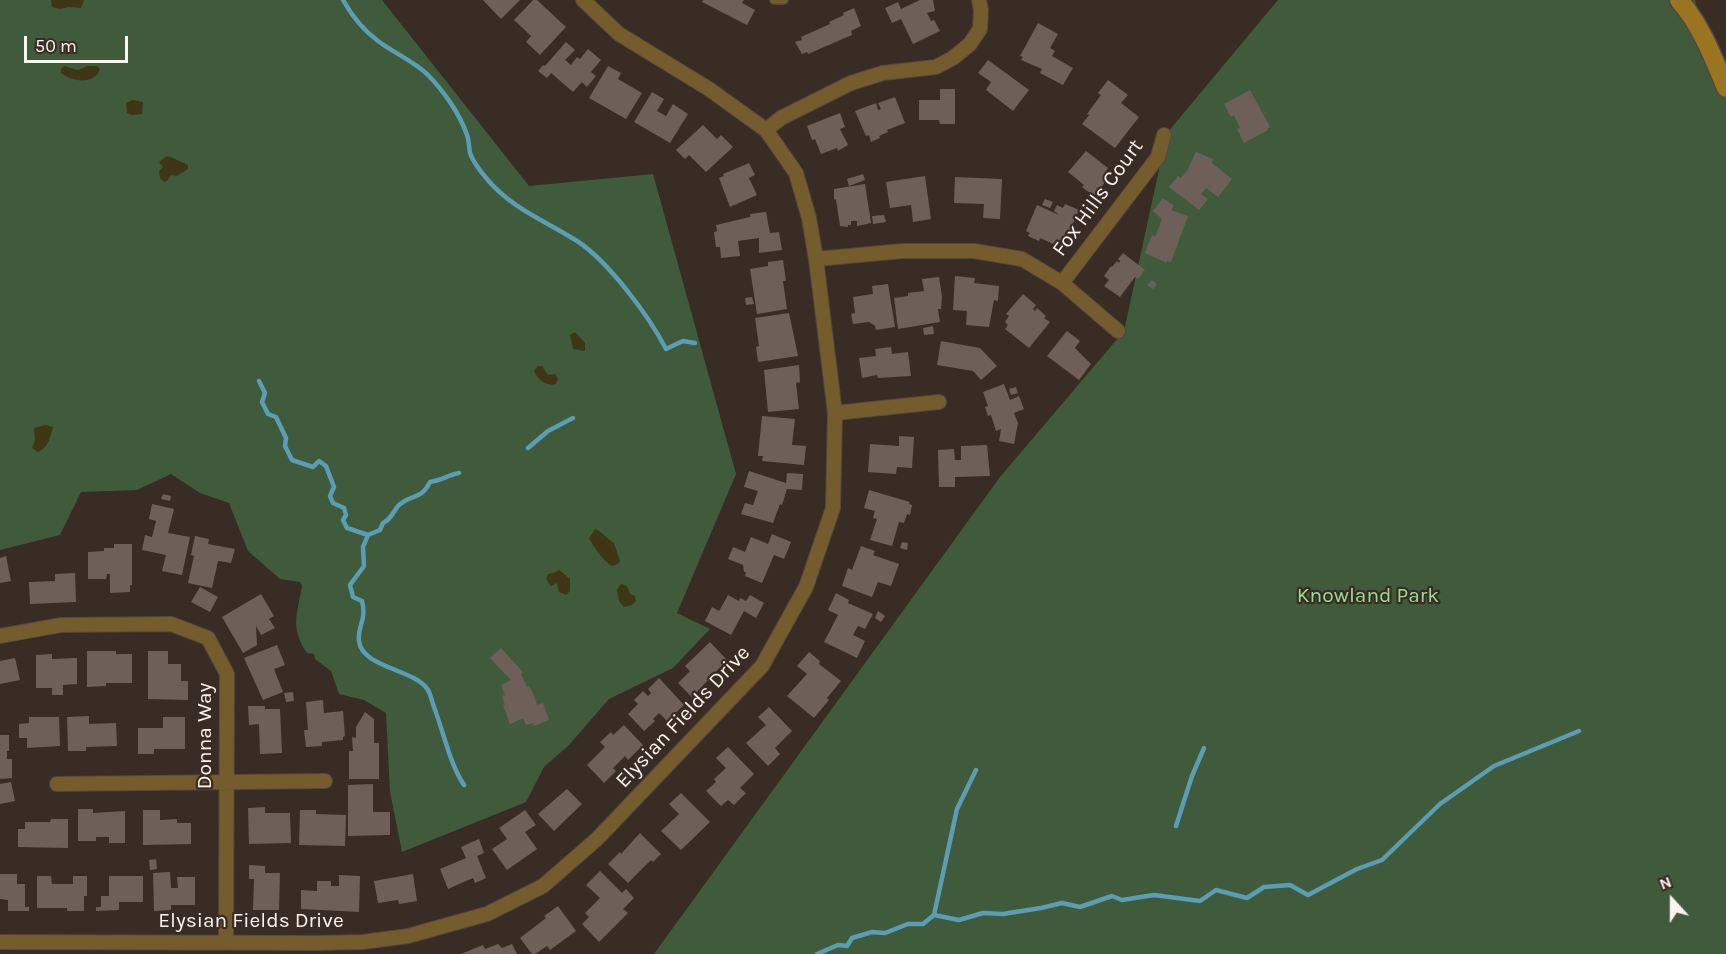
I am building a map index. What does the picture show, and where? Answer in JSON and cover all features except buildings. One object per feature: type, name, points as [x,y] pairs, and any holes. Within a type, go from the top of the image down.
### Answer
[{"type":"main road","points":[[1679,0],[1704,37],[1726,88]]},
{"type":"street","name":"Elysian Fields Drive","points":[[0,942],[62,948],[226,942],[363,942],[408,936],[487,915],[543,886],[597,839],[762,666],[806,587],[833,508],[835,414],[809,218],[796,172],[766,130],[709,89],[619,34],[583,0]]},
{"type":"street","points":[[766,130],[781,118],[851,83],[883,72],[936,67],[953,58],[970,44],[980,29],[979,0]]},
{"type":"street","name":"Fox Hills Court","points":[[1062,283],[1158,157],[1164,135]]},
{"type":"street","points":[[816,259],[903,251],[974,251],[1022,259],[1062,283],[1118,331]]},
{"type":"street","points":[[835,414],[939,402]]},
{"type":"street","name":"Donna Way","points":[[0,636],[61,625],[171,624],[208,638],[227,674],[226,942]]},
{"type":"street","points":[[57,784],[326,782]]},
{"type":"lane","points":[[774,0],[784,0]]},
{"type":"green space","points":[[0,0],[382,0],[529,186],[653,174],[736,474],[677,613],[710,629],[673,668],[609,699],[569,745],[544,767],[526,802],[402,852],[390,792],[386,713],[364,700],[339,694],[331,671],[315,659],[314,654],[307,653],[298,636],[296,621],[302,586],[300,582],[280,579],[248,551],[229,503],[200,493],[171,474],[137,490],[81,492],[60,535],[0,550]]},
{"type":"green space","name":"Knowland Park","points":[[1278,0],[1695,0],[1702,32],[1726,91],[1726,954],[654,954],[1000,477],[1124,331],[1167,133]]},
{"type":"sand","points":[[51,0],[84,0],[81,8],[60,9],[52,7]]},
{"type":"sand","points":[[64,66],[78,70],[88,66],[97,66],[100,69],[93,78],[77,80],[61,73]]},
{"type":"sand","points":[[133,100],[143,102],[142,114],[127,113],[126,103]]},
{"type":"sand","points":[[167,156],[188,165],[188,169],[177,176],[171,175],[164,182],[160,178],[159,171],[163,167],[159,162]]},
{"type":"sand","points":[[575,332],[585,343],[585,351],[573,349],[570,335]]},
{"type":"sand","points":[[538,366],[542,366],[548,375],[555,374],[558,379],[556,384],[546,383],[535,374],[534,371]]},
{"type":"sand","points":[[45,425],[53,427],[47,445],[38,452],[32,448],[35,440],[34,428]]},
{"type":"sand","points":[[595,529],[614,543],[620,561],[618,564],[612,566],[609,564],[593,545],[589,538]]},
{"type":"sand","points":[[559,570],[570,579],[570,591],[566,595],[559,592],[557,583],[551,586],[546,579],[548,574]]},
{"type":"sand","points":[[621,584],[627,586],[630,594],[635,596],[636,601],[632,605],[624,607],[619,601],[617,590]]},
{"type":"waterway","points":[[343,0],[367,32],[422,69],[439,87],[464,127],[473,160],[507,199],[577,241],[602,262],[639,306],[666,349],[683,341],[695,343]]},
{"type":"waterway","points":[[259,381],[265,393],[262,402],[268,414],[276,417],[286,438],[285,446],[292,460],[313,467],[319,461],[326,466],[334,487],[330,496],[333,503],[344,508],[346,515],[343,520],[347,528],[368,535],[380,530],[383,523],[399,505],[423,492],[430,482],[459,473]]},
{"type":"waterway","points":[[528,448],[548,431],[573,418]]},
{"type":"waterway","points":[[368,535],[363,547],[364,566],[350,585],[353,597],[362,601],[363,614],[359,636],[362,650],[379,663],[412,677],[428,690],[451,757],[464,785]]},
{"type":"waterway","points":[[934,915],[959,920],[983,913],[1003,914],[1062,903],[1080,907],[1112,896],[1122,900],[1154,895],[1200,901],[1216,890],[1247,898],[1264,887],[1290,885],[1308,895],[1357,869],[1382,860],[1440,804],[1494,766],[1579,731]]},
{"type":"waterway","points":[[1176,826],[1192,776],[1204,748]]},
{"type":"waterway","points":[[934,915],[957,809],[976,770]]},
{"type":"waterway","points":[[817,954],[838,945],[847,946],[852,938],[872,932],[885,933],[908,924],[923,924],[934,915]]}]
